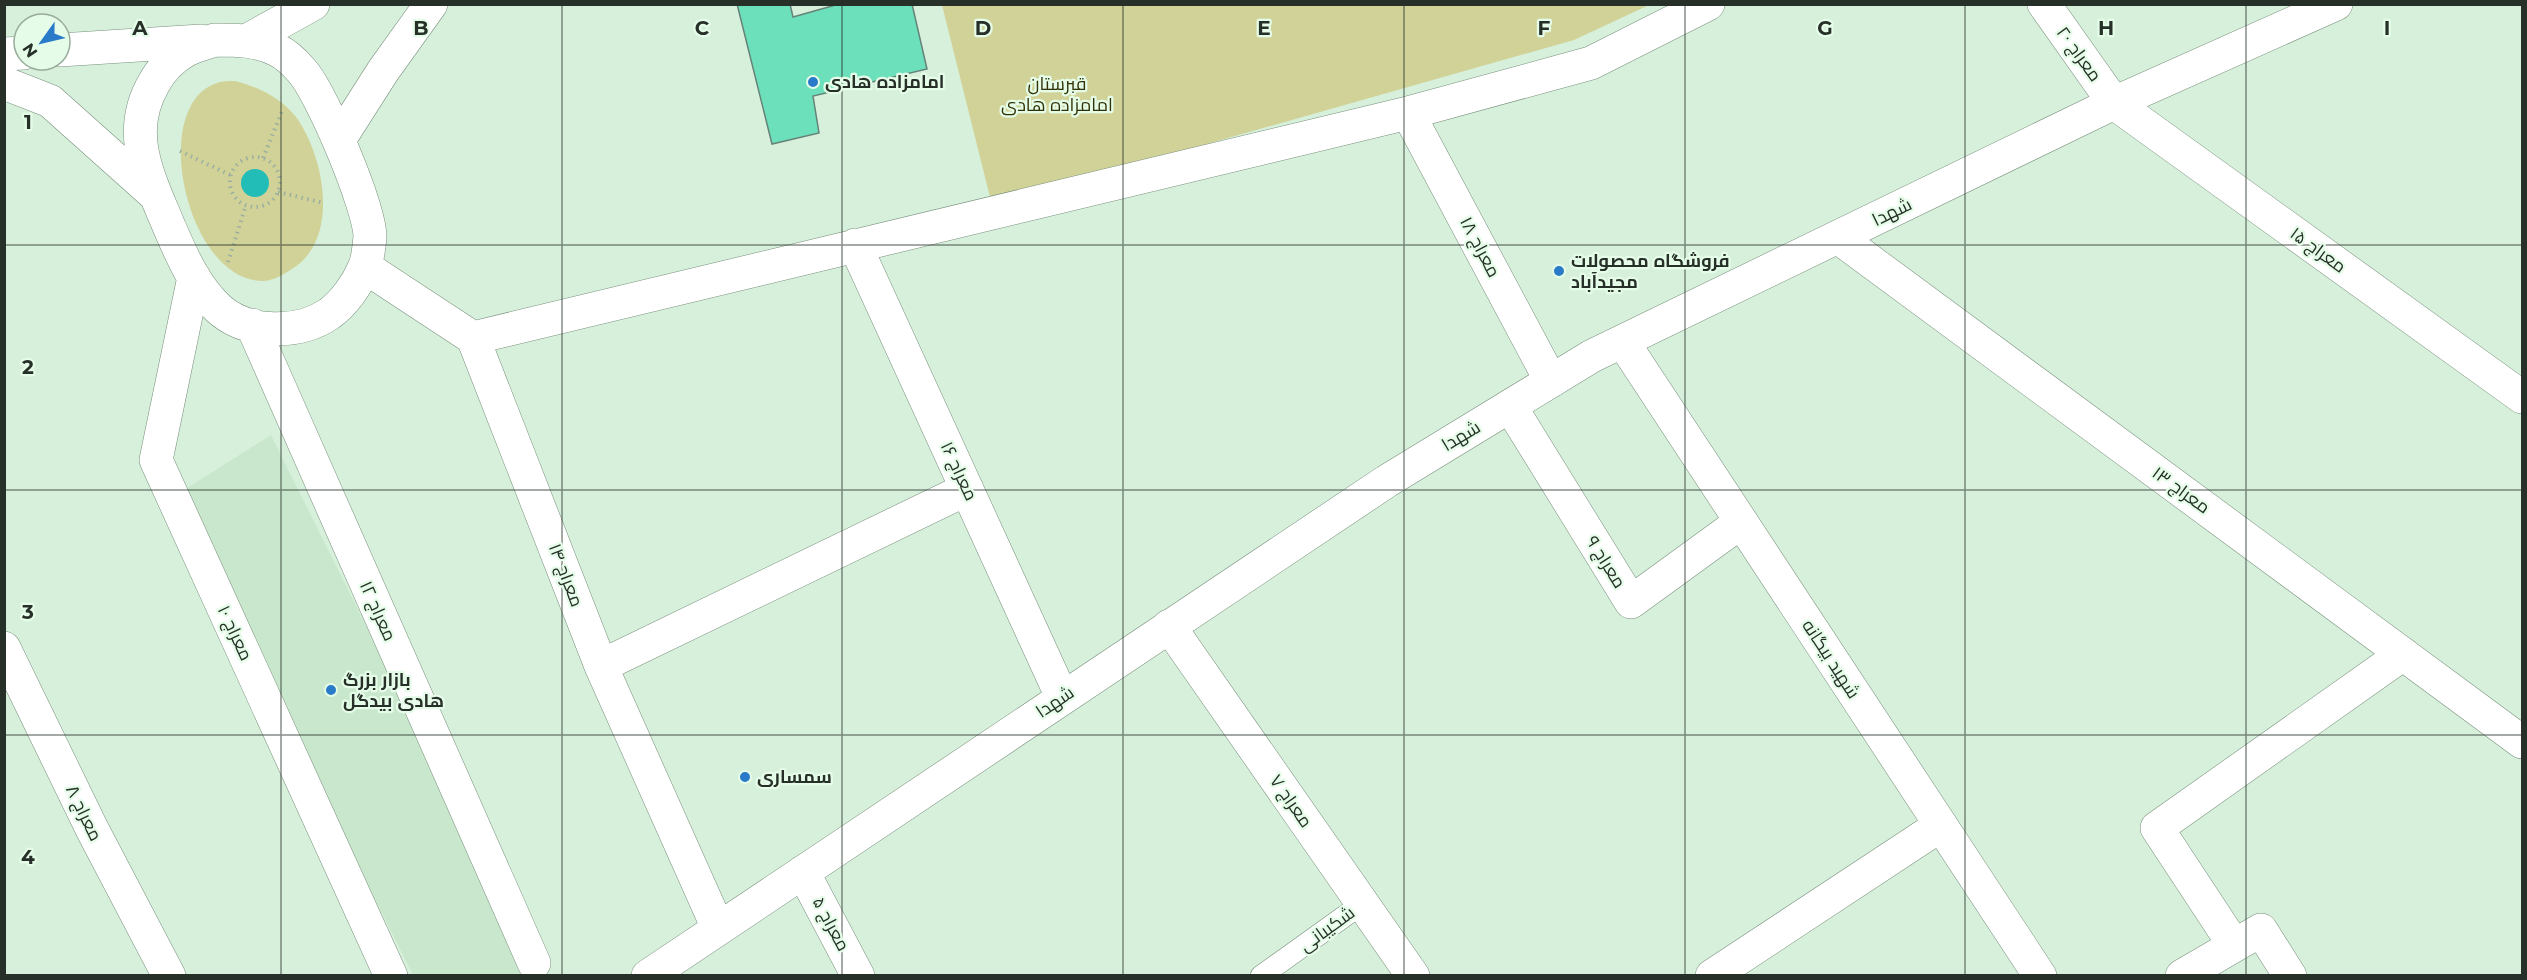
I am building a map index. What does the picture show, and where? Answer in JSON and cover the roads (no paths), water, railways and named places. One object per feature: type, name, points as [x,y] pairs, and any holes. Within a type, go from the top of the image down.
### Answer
[{"type":"street","points":[[248,40],[313,4]]},
{"type":"street","points":[[339,140],[383,71],[431,4]]},
{"type":"street","points":[[365,267],[473,338],[1408,112],[1591,63],[1708,4]]},
{"type":"street","name":"معراج ۲۰","points":[[2044,4],[2114,103]]},
{"type":"street","name":"شهدا","points":[[648,975],[1387,481],[1592,356],[2114,103],[2326,7]]},
{"type":"street","points":[[72,49],[215,40],[248,40],[278,50],[303,71],[339,140],[357,188],[370,235],[365,267],[349,295],[328,314],[302,326],[274,329],[252,325],[220,310],[201,290],[194,277],[156,196],[143,159],[139,130],[144,99],[161,71],[186,51],[215,40]]},
{"type":"street","points":[[4,83],[50,100],[156,196]]},
{"type":"street","name":"معراج ۱۵","points":[[2114,103],[2523,397]]},
{"type":"street","name":"معراج ۱۸","points":[[1408,112],[1551,381]]},
{"type":"street","name":"معراج ۱۳","points":[[1839,238],[2523,742]]},
{"type":"street","name":"معراج ۱۶","points":[[855,245],[1062,698]]},
{"type":"street","name":"معراج ۱۰","points":[[194,277],[156,460],[391,975]]},
{"type":"street","name":"معراج ۱۲","points":[[252,325],[534,963]]},
{"type":"street","name":"معراج ۱۴","points":[[473,338],[601,666],[718,928]]},
{"type":"street","name":"شهید بیگانه","points":[[1623,342],[2040,975]]},
{"type":"street","name":"معراج ۹","points":[[1510,406],[1631,602],[1742,522]]},
{"type":"street","points":[[601,666],[967,489]]},
{"type":"street","name":"معراج ۷","points":[[1169,626],[1413,975]]},
{"type":"street","name":"معراج ۸","points":[[4,648],[92,829],[169,975]]},
{"type":"street","points":[[2234,945],[2157,828],[2403,654]]},
{"type":"street","points":[[1712,975],[1941,825]]},
{"type":"street","name":"معراج ۵","points":[[803,872],[858,975]]},
{"type":"street","points":[[2182,975],[2261,930],[2290,975]]},
{"type":"lane","name":"شکیبانی","points":[[1262,975],[1363,903]]},
{"type":"water","points":[[255,169],[265,173],[269,183],[265,193],[255,197],[245,193],[241,183],[245,173]]},
{"type":"place","name":"امامزاده هادی","points":[[813,82]]},
{"type":"place","name":"فروشگاه محصولات مجیدآباد","points":[[1559,271]]},
{"type":"place","name":"بازار بزرگ هادی بیدگل","points":[[331,690]]},
{"type":"place","name":"سمساری","points":[[745,777]]},
{"type":"park label","name":"قبرستان امامزاده هادی","points":[[1057,94]]}]
